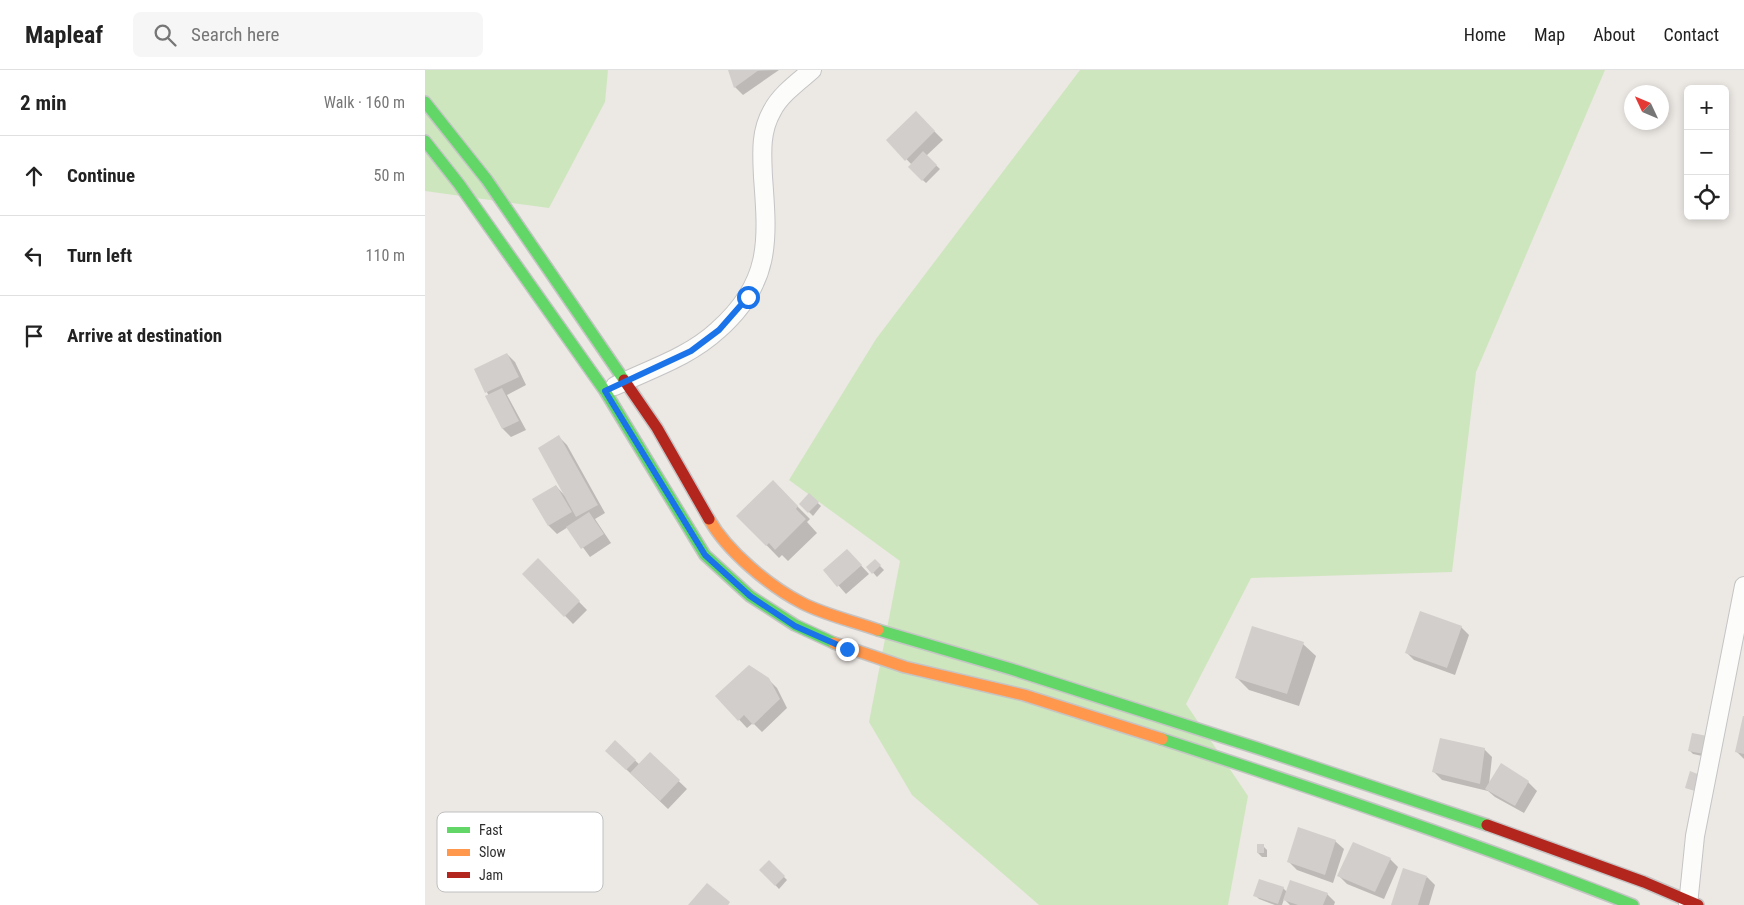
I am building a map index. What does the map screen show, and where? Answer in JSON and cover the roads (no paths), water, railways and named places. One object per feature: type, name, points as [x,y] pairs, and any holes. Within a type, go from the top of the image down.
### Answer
[{"type":"street","points":[[605,391],[691,351],[719,330],[748,297],[762,268],[766,224],[761,141],[772,110],[789,90],[812,70]]},
{"type":"street","points":[[425,102],[487,180],[657,428],[717,533],[737,554],[802,603],[907,640],[1011,668],[1269,752],[1645,882],[1692,904],[1695,836],[1744,586]]},
{"type":"street","points":[[425,141],[459,184],[605,391],[705,555],[750,596],[795,626],[847,649],[905,666],[1024,695],[1322,791],[1528,864],[1633,905]]}]
